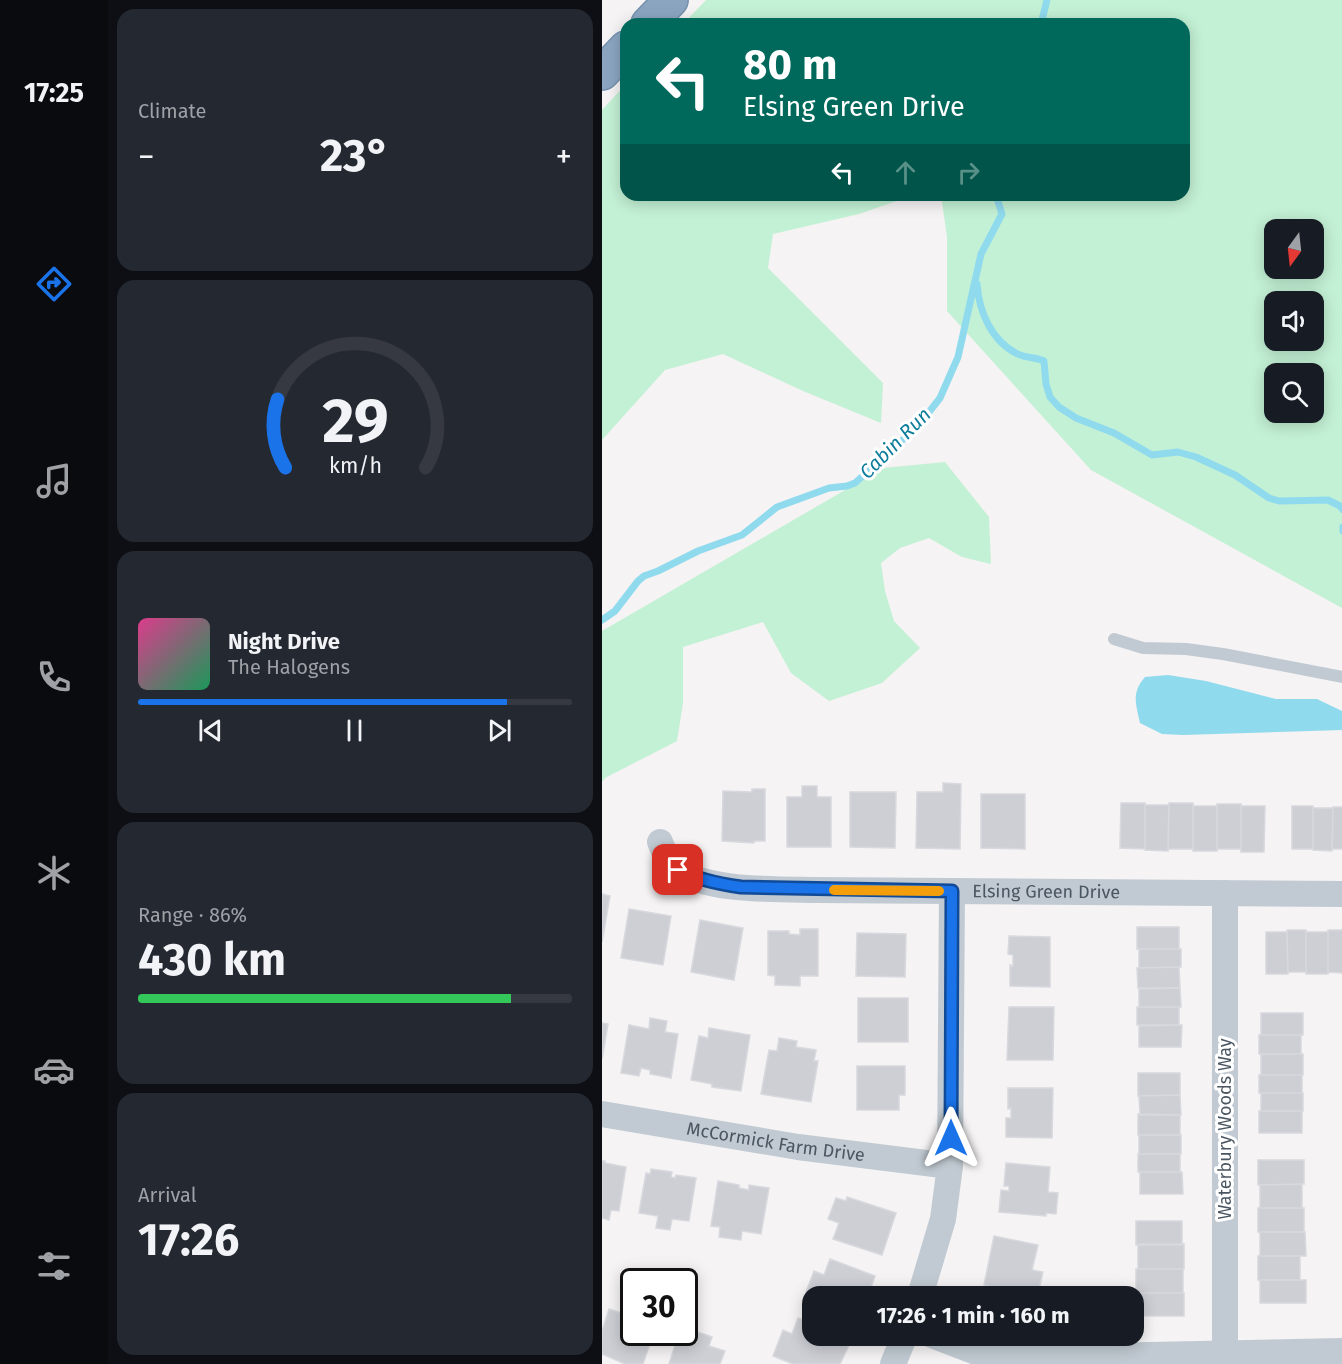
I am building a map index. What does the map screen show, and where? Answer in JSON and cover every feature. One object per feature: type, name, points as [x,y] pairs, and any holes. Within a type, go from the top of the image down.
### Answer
[{"type":"highway","points":[[654,18],[671,0]]},
{"type":"highway","points":[[602,73],[620,54]]},
{"type":"street","name":"Elsing Green Drive","points":[[660,842],[668,859],[678,870],[694,878],[716,884],[741,887],[818,890],[1343,894]]},
{"type":"street","points":[[923,1286],[943,1219],[950,1166],[952,891]]},
{"type":"street","name":"Waterbury Woods Way","points":[[1225,893],[1225,1359]]},
{"type":"street","name":"McCormick Farm Drive","points":[[602,1114],[798,1147],[950,1166]]},
{"type":"street","points":[[893,1364],[900,1346]]},
{"type":"street","points":[[960,1346],[976,1352],[1006,1358],[1225,1359],[1343,1351]]},
{"type":"lane","points":[[1114,639],[1143,648],[1205,651],[1343,677]]},
{"type":"green space","points":[[706,0],[1342,0],[1342,608],[1091,470],[947,311],[947,237],[942,201],[1190,201],[1190,18],[689,18]]},
{"type":"green space","points":[[620,90],[620,201],[897,201],[859,214],[773,234],[768,268],[883,383],[881,423],[803,391],[723,354],[665,370],[602,440],[602,110]]},
{"type":"green space","points":[[945,462],[989,517],[991,564],[962,557],[929,538],[900,548],[881,563],[885,591],[894,621],[920,648],[882,683],[829,701],[791,673],[763,622],[683,647],[683,703],[677,741],[605,778],[602,782],[602,631],[883,468]]},
{"type":"water","points":[[1168,675],[1206,681],[1276,699],[1317,699],[1342,711],[1342,730],[1162,734],[1140,723],[1136,694],[1145,677]]},
{"type":"building","points":[[943,783],[961,784],[960,849],[916,848],[917,792],[943,792]]},
{"type":"building","points":[[802,786],[817,786],[817,797],[831,797],[831,847],[787,847],[787,797],[802,797]]},
{"type":"building","points":[[752,789],[765,789],[765,841],[754,841],[754,843],[722,841],[723,791],[752,792]]},
{"type":"building","points":[[850,792],[896,792],[895,848],[850,847]]},
{"type":"building","points":[[981,794],[1025,794],[1025,849],[981,848]]},
{"type":"building","points":[[1121,803],[1145,803],[1145,849],[1120,848]]},
{"type":"building","points":[[1169,803],[1193,803],[1193,849],[1168,849]]},
{"type":"building","points":[[1217,804],[1241,804],[1241,849],[1217,849]]},
{"type":"building","points":[[1145,805],[1169,805],[1168,851],[1145,850]]},
{"type":"building","points":[[1193,806],[1217,806],[1217,851],[1193,851]]},
{"type":"building","points":[[1241,806],[1265,806],[1264,852],[1241,852]]},
{"type":"building","points":[[1292,806],[1313,806],[1313,849],[1292,849]]},
{"type":"building","points":[[1333,807],[1343,807],[1343,849],[1332,849]]},
{"type":"building","points":[[1313,808],[1333,808],[1332,851],[1313,850]]},
{"type":"building","points":[[602,894],[610,896],[602,942]]},
{"type":"building","points":[[629,909],[671,916],[663,965],[621,958]]},
{"type":"building","points":[[700,920],[743,928],[734,980],[691,972]]},
{"type":"building","points":[[1137,927],[1179,927],[1179,949],[1137,949]]},
{"type":"building","points":[[800,929],[818,929],[818,976],[800,976],[800,986],[775,985],[775,976],[768,975],[768,931],[789,931],[789,934],[800,935]]},
{"type":"building","points":[[1287,930],[1306,930],[1306,972],[1288,972]]},
{"type":"building","points":[[1328,930],[1343,930],[1343,973],[1328,972]]},
{"type":"building","points":[[1266,932],[1287,932],[1288,974],[1266,974]]},
{"type":"building","points":[[1306,932],[1328,932],[1328,974],[1306,974]]},
{"type":"building","points":[[857,933],[906,934],[905,977],[856,976]]},
{"type":"building","points":[[1009,936],[1050,937],[1050,987],[1010,986],[1010,965],[1013,966],[1013,955],[1008,954]]},
{"type":"building","points":[[1139,949],[1181,949],[1181,967],[1139,968]]},
{"type":"building","points":[[1179,967],[1180,988],[1138,988],[1137,968]]},
{"type":"building","points":[[1180,988],[1181,1007],[1139,1007],[1139,989]]},
{"type":"building","points":[[858,998],[908,998],[908,1042],[858,1042]]},
{"type":"building","points":[[1009,1007],[1054,1007],[1053,1060],[1007,1060]]},
{"type":"building","points":[[1137,1007],[1179,1007],[1179,1025],[1137,1025]]},
{"type":"building","points":[[1261,1013],[1303,1013],[1303,1035],[1261,1035]]},
{"type":"building","points":[[650,1018],[667,1021],[665,1032],[678,1034],[671,1078],[650,1074],[650,1070],[641,1068],[639,1076],[621,1073],[629,1025],[649,1029]]},
{"type":"building","points":[[602,1023],[608,1024],[602,1059]]},
{"type":"building","points":[[1182,1025],[1181,1047],[1139,1047],[1139,1026]]},
{"type":"building","points":[[709,1028],[750,1035],[741,1091],[712,1087],[712,1084],[691,1080],[699,1036],[708,1038]]},
{"type":"building","points":[[1259,1035],[1301,1035],[1301,1054],[1259,1054]]},
{"type":"building","points":[[779,1038],[797,1041],[796,1047],[816,1050],[814,1061],[818,1061],[811,1102],[761,1094],[769,1050],[777,1051]]},
{"type":"building","points":[[1261,1054],[1303,1054],[1303,1075],[1261,1075]]},
{"type":"building","points":[[857,1066],[905,1066],[905,1095],[899,1095],[899,1110],[857,1110]]},
{"type":"building","points":[[1138,1073],[1180,1073],[1180,1095],[1138,1096]]},
{"type":"building","points":[[1259,1075],[1302,1075],[1302,1093],[1259,1093]]},
{"type":"building","points":[[1008,1088],[1053,1088],[1052,1138],[1006,1137],[1006,1118],[1011,1118],[1011,1108],[1008,1109]]},
{"type":"building","points":[[1261,1093],[1303,1093],[1303,1111],[1261,1111]]},
{"type":"building","points":[[1180,1095],[1181,1115],[1140,1115],[1139,1096]]},
{"type":"building","points":[[1259,1111],[1302,1111],[1302,1133],[1259,1133]]},
{"type":"building","points":[[1138,1114],[1180,1115],[1180,1135],[1138,1135]]},
{"type":"building","points":[[1139,1135],[1181,1135],[1181,1154],[1139,1154]]},
{"type":"building","points":[[1138,1154],[1180,1154],[1180,1172],[1138,1172]]},
{"type":"building","points":[[1258,1160],[1304,1160],[1304,1184],[1258,1185]]},
{"type":"building","points":[[602,1161],[626,1167],[619,1211],[611,1210],[609,1220],[602,1218]]},
{"type":"building","points":[[1006,1163],[1050,1167],[1048,1192],[1058,1193],[1056,1214],[1046,1213],[1046,1216],[999,1212],[1001,1190],[1009,1191],[1009,1186],[1004,1186]]},
{"type":"building","points":[[651,1169],[672,1172],[671,1177],[675,1178],[676,1175],[696,1178],[689,1221],[672,1219],[670,1230],[656,1228],[658,1216],[639,1213],[646,1173],[650,1174]]},
{"type":"building","points":[[1140,1172],[1182,1172],[1183,1194],[1140,1194]]},
{"type":"building","points":[[718,1181],[739,1185],[739,1188],[749,1190],[749,1185],[769,1188],[761,1234],[742,1231],[741,1240],[719,1237],[720,1227],[711,1226]]},
{"type":"building","points":[[1302,1184],[1302,1208],[1260,1208],[1260,1185]]},
{"type":"building","points":[[847,1197],[896,1213],[882,1255],[833,1239],[839,1223],[828,1219],[836,1198],[846,1201]]},
{"type":"building","points":[[1258,1208],[1304,1208],[1304,1232],[1258,1232]]},
{"type":"building","points":[[1136,1221],[1182,1221],[1182,1245],[1136,1245]]},
{"type":"building","points":[[1260,1232],[1305,1232],[1306,1256],[1260,1256]]},
{"type":"building","points":[[994,1236],[1038,1245],[1032,1270],[1043,1272],[1040,1286],[984,1285]]},
{"type":"building","points":[[1138,1244],[1184,1244],[1184,1269],[1138,1269]]},
{"type":"building","points":[[1258,1256],[1300,1256],[1300,1280],[1258,1280]]},
{"type":"building","points":[[830,1259],[875,1276],[872,1286],[808,1286],[814,1271],[824,1275]]},
{"type":"building","points":[[1136,1269],[1183,1269],[1183,1293],[1144,1293],[1144,1286],[1136,1286]]},
{"type":"building","points":[[1260,1280],[1306,1280],[1306,1303],[1260,1303]]},
{"type":"building","points":[[1144,1293],[1184,1293],[1184,1316],[1144,1316]]},
{"type":"building","points":[[609,1309],[620,1313],[620,1346],[649,1346],[643,1364],[625,1364],[602,1354],[602,1331]]},
{"type":"building","points":[[798,1318],[802,1319],[802,1346],[849,1346],[840,1364],[793,1364],[773,1356],[783,1330],[792,1334]]},
{"type":"building","points":[[698,1332],[712,1337],[709,1346],[725,1351],[720,1364],[669,1364],[675,1346],[698,1346]]},
{"type":"waterway","name":"Cabin Run","points":[[1042,18],[1047,0]]},
{"type":"waterway","name":"Cabin Run","points":[[602,620],[615,611],[644,576],[698,551],[742,535],[777,507],[829,488],[855,483],[918,426],[940,398],[958,357],[981,254],[1002,214],[998,201]]},
{"type":"waterway","points":[[977,284],[984,316],[995,335],[1010,350],[1044,361],[1046,384],[1050,397],[1059,407],[1076,418],[1114,433],[1152,455],[1178,452],[1196,457],[1235,475],[1269,498],[1279,501],[1328,500],[1343,510]]},
{"type":"slow traffic","points":[[834,890],[939,891]]},
{"type":"route","points":[[678,870],[694,878],[716,884],[741,887],[952,891],[951,1138]]}]
